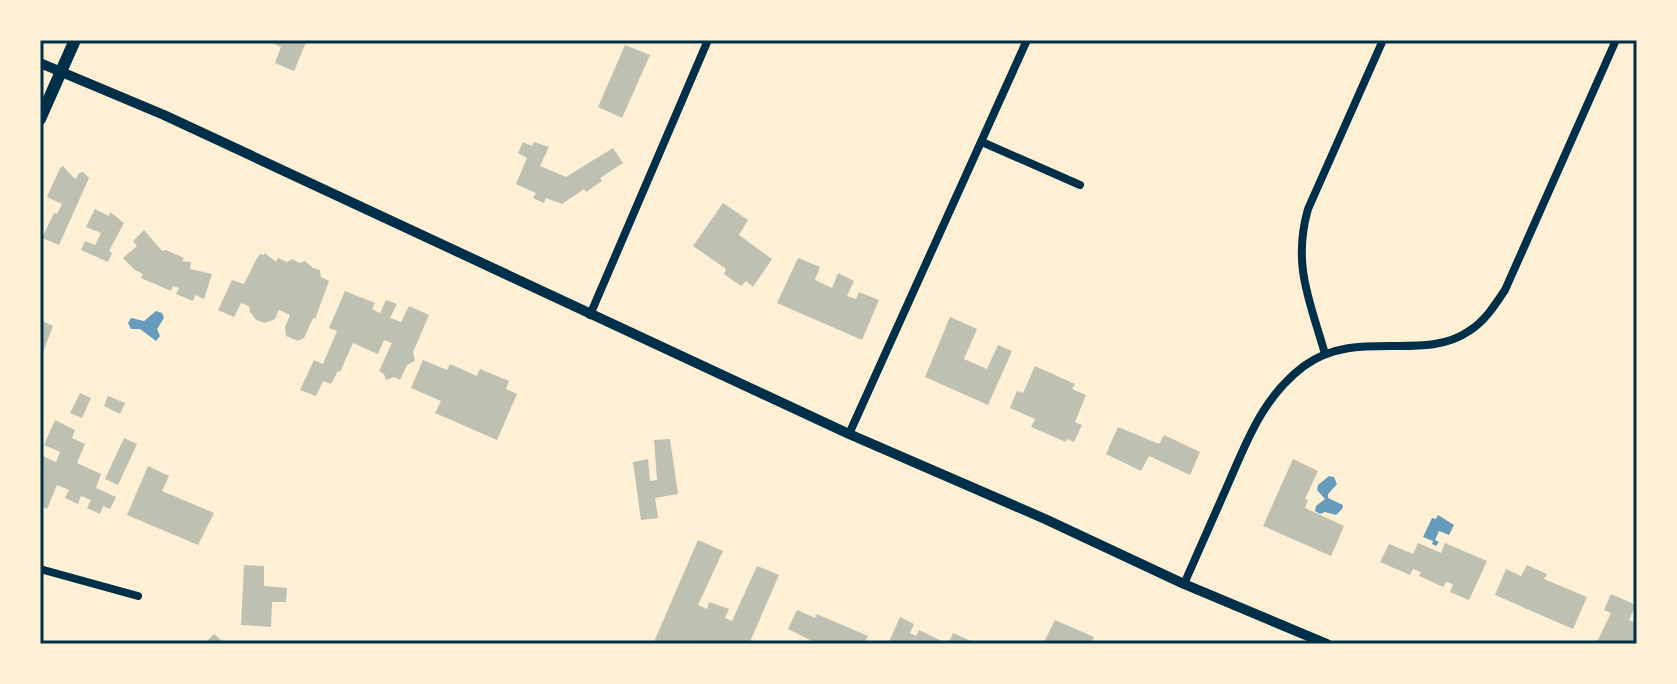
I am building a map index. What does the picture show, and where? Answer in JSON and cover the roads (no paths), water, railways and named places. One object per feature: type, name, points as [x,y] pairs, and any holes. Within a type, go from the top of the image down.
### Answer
[{"type":"main road","points":[[40,119],[75,40]]},
{"type":"street","points":[[590,315],[708,40]]},
{"type":"street","points":[[849,434],[1027,40]]},
{"type":"street","points":[[1325,354],[1300,260],[1303,228],[1308,209],[1383,40]]},
{"type":"street","points":[[1184,584],[1265,406],[1290,377],[1307,363],[1347,347],[1440,343],[1455,339],[1484,319],[1505,290],[1616,40]]},
{"type":"street","points":[[40,63],[164,115],[849,434],[1045,519],[1184,584],[1327,644]]},
{"type":"street","points":[[982,142],[1080,185]]},
{"type":"street","points":[[40,569],[138,596]]},
{"type":"water","points":[[156,311],[162,313],[164,318],[157,329],[160,336],[156,341],[140,329],[131,329],[128,323],[131,318],[144,321]]},
{"type":"water","points":[[1329,476],[1334,477],[1337,484],[1328,498],[1343,505],[1336,515],[1315,511],[1316,506],[1325,499],[1317,490],[1318,485]]},
{"type":"water","points":[[1438,515],[1454,525],[1449,535],[1439,531],[1436,546],[1432,544],[1433,541],[1423,537],[1432,518],[1436,519]]}]
